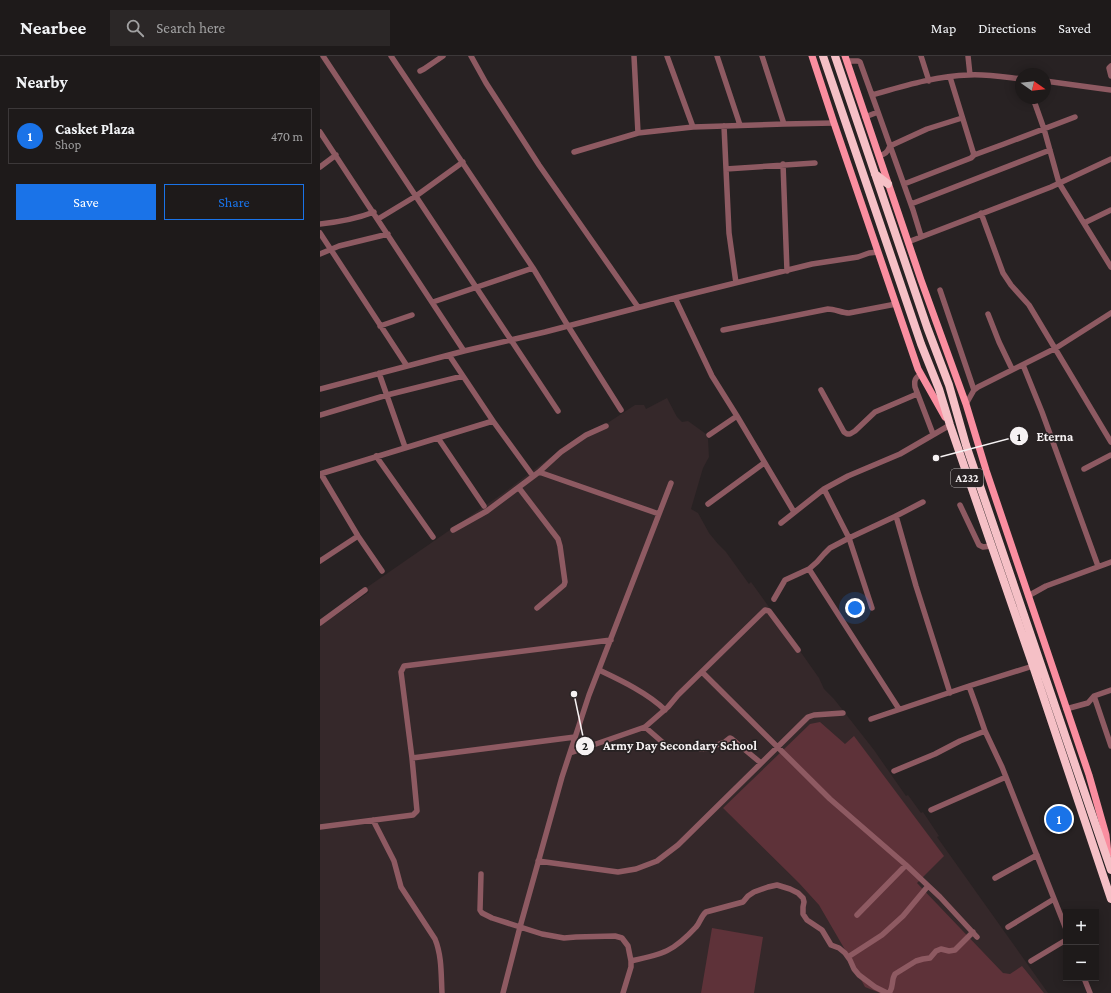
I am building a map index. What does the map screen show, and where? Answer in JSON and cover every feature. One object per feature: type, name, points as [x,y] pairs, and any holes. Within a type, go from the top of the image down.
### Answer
[{"type":"highway","name":"A232","points":[[823,56],[921,344],[939,389],[990,546],[1033,666],[1111,899]]},
{"type":"highway","name":"A232","points":[[835,56],[927,327],[949,385],[966,445],[1110,866]]},
{"type":"highway","points":[[875,174],[888,184]]},
{"type":"main road","points":[[812,56],[920,374],[950,425]]},
{"type":"main road","points":[[846,58],[908,242],[966,404],[986,470],[1089,774],[1106,835],[1110,866]]},
{"type":"street","points":[[323,56],[558,411]]},
{"type":"street","points":[[391,56],[534,268],[568,326],[621,410]]},
{"type":"street","points":[[420,70],[424,69],[443,56]]},
{"type":"street","points":[[471,56],[486,83],[539,165],[638,307]]},
{"type":"street","points":[[634,56],[638,133]]},
{"type":"street","points":[[667,56],[693,127]]},
{"type":"street","points":[[717,56],[740,125]]},
{"type":"street","points":[[762,56],[784,124]]},
{"type":"street","points":[[921,56],[929,81]]},
{"type":"street","points":[[968,56],[970,75]]},
{"type":"street","points":[[846,58],[860,62],[921,236]]},
{"type":"street","points":[[1111,66],[1109,68],[1111,76]]},
{"type":"street","points":[[872,95],[906,85],[950,77],[970,75],[1015,79]]},
{"type":"street","points":[[950,77],[974,155]]},
{"type":"street","points":[[1051,83],[1111,90]]},
{"type":"street","points":[[1035,104],[1060,183],[1111,267]]},
{"type":"street","points":[[865,117],[878,112]]},
{"type":"street","points":[[879,156],[888,152],[890,146],[927,130],[962,118]]},
{"type":"street","points":[[904,184],[971,158],[974,155],[1075,118]]},
{"type":"street","points":[[574,152],[638,133],[693,127],[834,123]]},
{"type":"street","points":[[724,126],[730,233],[736,283]]},
{"type":"street","points":[[320,132],[322,139],[336,155],[464,351]]},
{"type":"street","points":[[911,204],[1050,150]]},
{"type":"street","points":[[320,167],[336,155]]},
{"type":"street","points":[[908,242],[1051,187],[1111,159]]},
{"type":"street","points":[[378,219],[416,196],[463,162]]},
{"type":"street","points":[[726,169],[815,163]]},
{"type":"street","points":[[783,164],[787,271]]},
{"type":"street","points":[[1084,223],[1111,210]]},
{"type":"street","points":[[320,224],[359,218],[374,212]]},
{"type":"street","points":[[981,213],[1003,273],[1011,285],[1029,305],[1111,442]]},
{"type":"street","points":[[320,233],[407,366]]},
{"type":"street","points":[[320,254],[339,246],[388,234]]},
{"type":"street","points":[[320,389],[464,351],[812,264],[878,252]]},
{"type":"street","points":[[433,302],[534,268]]},
{"type":"street","points":[[940,290],[974,390]]},
{"type":"street","points":[[675,298],[712,376],[794,512]]},
{"type":"street","points":[[723,330],[828,309],[849,313],[896,304]]},
{"type":"street","points":[[966,404],[974,390],[978,387],[1056,348],[1111,312]]},
{"type":"street","points":[[988,314],[1012,369]]},
{"type":"street","points":[[380,326],[412,315]]},
{"type":"street","points":[[449,355],[493,421],[533,476]]},
{"type":"street","points":[[1022,365],[1042,412],[1098,566]]},
{"type":"street","points":[[379,373],[405,447]]},
{"type":"street","points":[[920,374],[914,381],[917,394],[933,434]]},
{"type":"street","points":[[320,415],[463,376]]},
{"type":"street","points":[[821,390],[844,432],[847,434],[855,431],[875,412],[917,394]]},
{"type":"street","points":[[709,435],[737,416]]},
{"type":"street","points":[[382,571],[358,536],[320,474],[493,421]]},
{"type":"street","points":[[781,523],[824,489],[848,476],[900,454],[950,425]]},
{"type":"street","points":[[453,530],[486,511],[519,488],[561,452],[586,435],[606,426]]},
{"type":"street","points":[[438,438],[484,506]]},
{"type":"street","points":[[1084,470],[1111,455]]},
{"type":"street","points":[[376,456],[433,537]]},
{"type":"street","points":[[708,504],[764,463]]},
{"type":"street","points":[[539,472],[659,514]]},
{"type":"street","points":[[503,993],[538,861],[575,737],[671,482]]},
{"type":"street","points":[[519,488],[558,539],[560,546],[565,582],[564,585],[537,608]]},
{"type":"street","points":[[824,489],[849,538],[872,608]]},
{"type":"street","points":[[774,599],[785,580],[809,568],[830,548],[923,502]]},
{"type":"street","points":[[960,504],[979,545],[983,547],[990,546]]},
{"type":"street","points":[[896,516],[916,586],[950,693]]},
{"type":"street","points":[[320,561],[358,536]]},
{"type":"street","points":[[1028,596],[1046,586],[1111,562]]},
{"type":"street","points":[[809,568],[900,709]]},
{"type":"street","points":[[320,623],[365,590]]},
{"type":"street","points":[[570,753],[645,727],[665,710],[678,695],[765,610],[769,611],[798,650]]},
{"type":"street","points":[[320,827],[413,815],[417,811],[401,672],[404,666],[611,640]]},
{"type":"street","points":[[870,719],[1033,666]]},
{"type":"street","points":[[599,670],[618,678],[657,702],[665,710]]},
{"type":"street","points":[[631,961],[661,954],[679,944],[697,926],[703,914],[706,912],[738,904],[743,902],[754,892],[777,885],[785,886],[798,893],[804,902],[803,914],[807,920],[822,930],[831,945],[841,950],[848,957],[858,975],[875,987],[888,993],[893,987],[893,977],[895,974],[916,961],[923,958],[930,958],[936,951],[941,949],[949,951],[955,950],[975,935],[928,886],[830,799],[702,672]]},
{"type":"street","points":[[969,686],[985,731],[1006,777],[1063,922]]},
{"type":"street","points":[[1066,709],[1088,703],[1094,696],[1111,690]]},
{"type":"street","points":[[1094,696],[1111,746]]},
{"type":"street","points":[[538,861],[618,872],[636,869],[657,861],[678,846],[808,717],[814,715],[843,713]]},
{"type":"street","points":[[645,727],[668,748],[694,746],[701,749],[706,749],[725,742],[730,738],[761,763]]},
{"type":"street","points":[[894,771],[985,731]]},
{"type":"street","points":[[412,758],[575,737]]},
{"type":"street","points":[[931,810],[1006,777]]},
{"type":"street","points":[[373,820],[394,861],[401,887],[435,939],[440,956],[442,993]]},
{"type":"street","points":[[996,878],[1037,855]]},
{"type":"street","points":[[857,915],[906,865]]},
{"type":"street","points":[[481,874],[480,905],[482,913],[492,918],[542,934],[564,938],[615,936],[622,938],[628,946],[631,961],[631,968],[624,993]]},
{"type":"street","points":[[848,957],[882,935],[903,916],[928,886]]},
{"type":"street","points":[[1008,927],[1054,899]]},
{"type":"street","points":[[1031,961],[1063,942]]},
{"type":"street","points":[[1085,981],[1090,993]]},
{"type":"shaded area","points":[[667,398],[677,417],[682,422],[688,421],[706,434],[708,439],[709,457],[703,468],[691,509],[698,513],[709,533],[726,552],[749,584],[751,582],[819,678],[824,689],[834,699],[874,750],[906,796],[908,795],[921,813],[923,812],[939,836],[937,837],[1048,993],[320,993],[320,626],[369,592],[366,588],[502,494],[576,438],[609,422],[635,405],[644,405],[646,409]]},
{"type":"shaded area","points":[[820,722],[845,744],[854,736],[944,856],[917,883],[1003,973],[1010,974],[1022,966],[1044,993],[880,993],[865,987],[819,905],[799,883],[723,808],[810,724]]},
{"type":"shaded area","points":[[712,928],[763,937],[754,993],[701,993]]},
{"type":"place","name":"Eterna","points":[[936,458]]},
{"type":"place","name":"Army Day Secondary School","points":[[574,694]]},
{"type":"place","name":"Casket Plaza","points":[[1059,819]]}]
